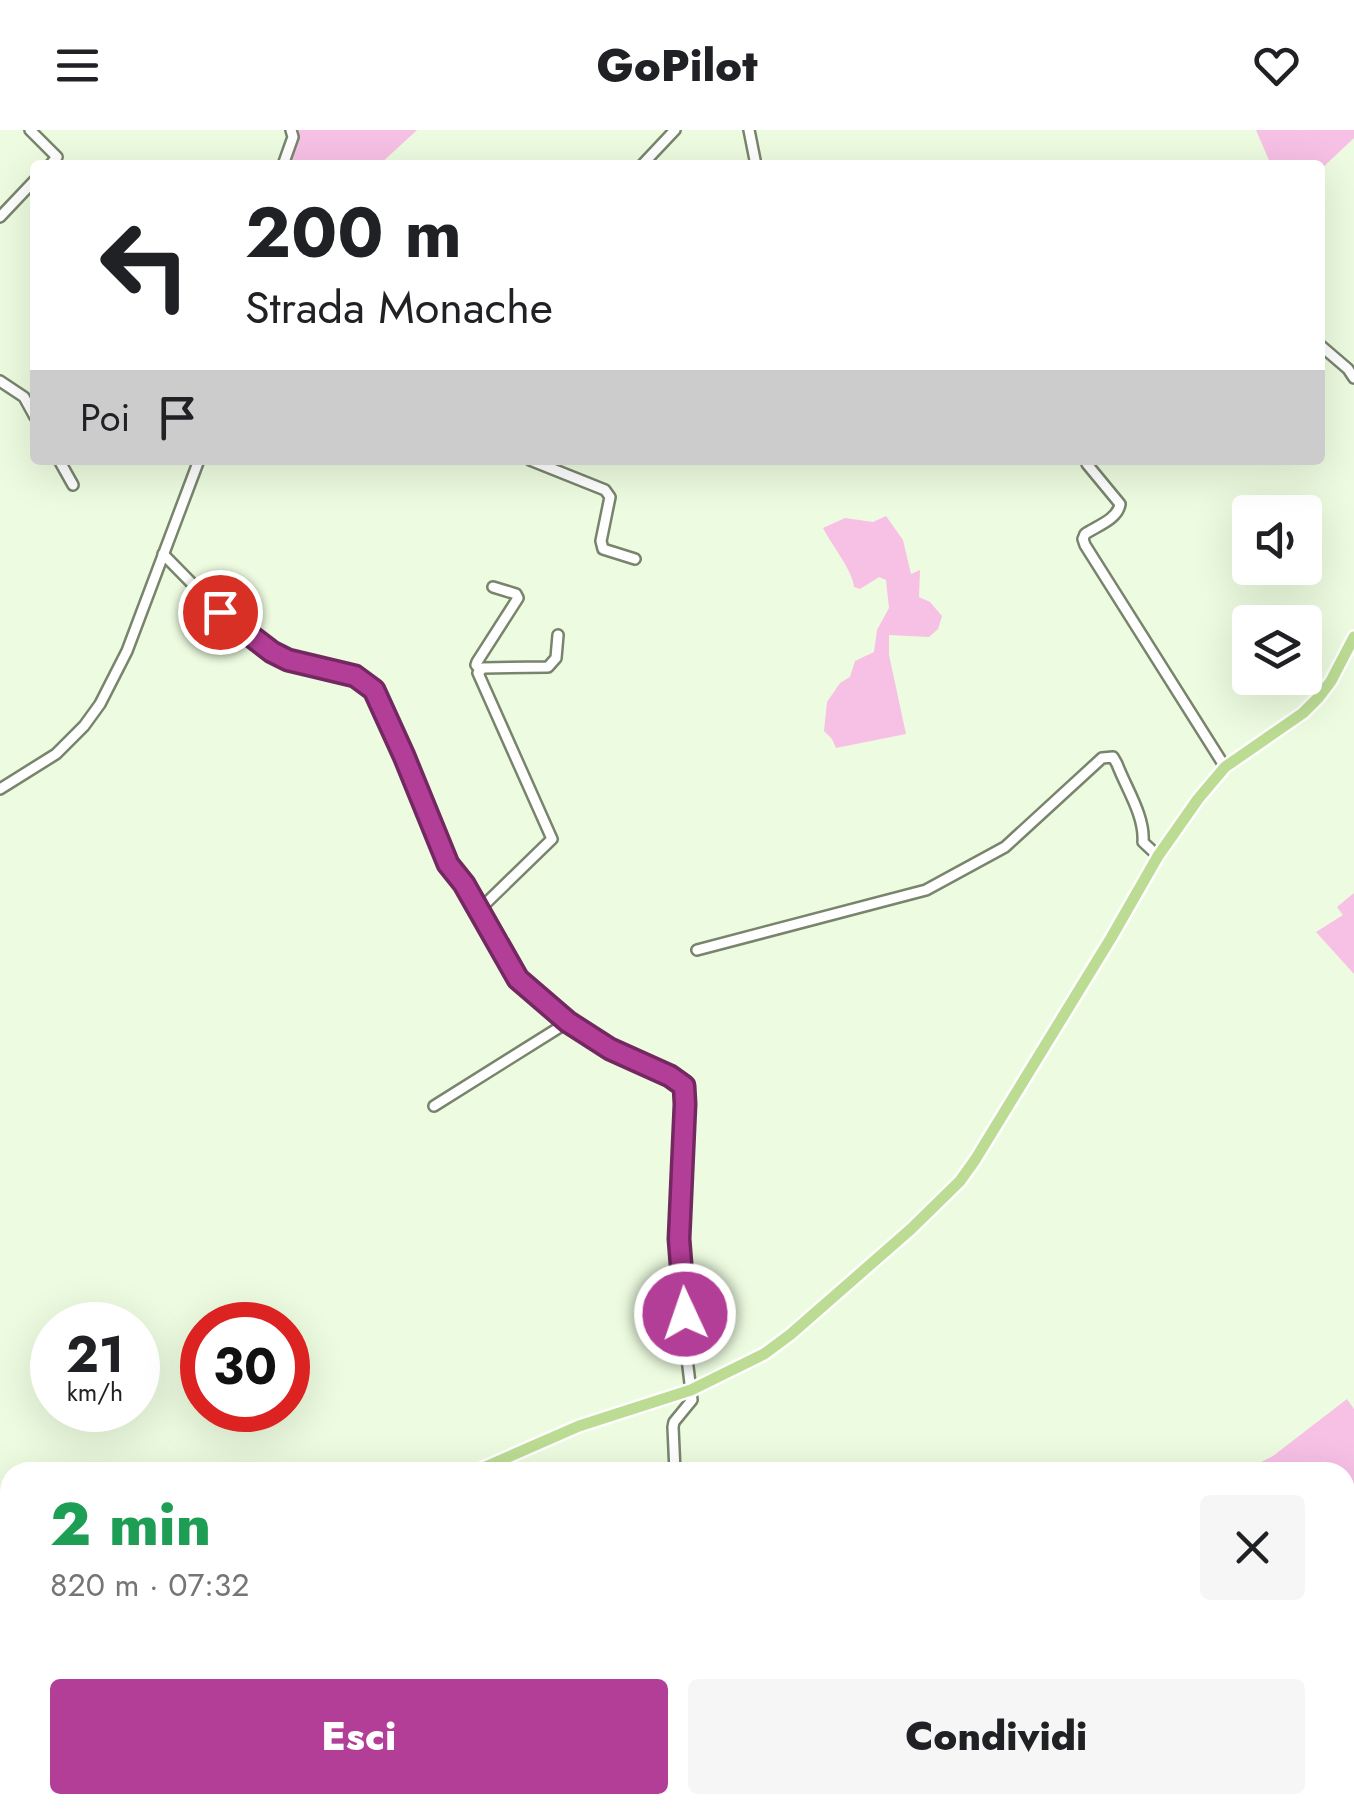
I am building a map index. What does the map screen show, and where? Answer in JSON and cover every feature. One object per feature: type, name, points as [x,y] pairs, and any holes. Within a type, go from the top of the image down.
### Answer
[{"type":"main road","points":[[497,1462],[579,1426],[691,1390],[764,1354],[911,1229],[960,1182],[1158,856],[1198,799],[1225,767],[1303,713],[1331,681],[1354,637]]},
{"type":"street","points":[[30,130],[57,157],[54,160]]},
{"type":"street","points":[[285,160],[291,130]]},
{"type":"street","points":[[647,160],[675,130]]},
{"type":"street","points":[[749,130],[755,160]]},
{"type":"street","points":[[0,217],[30,185]]},
{"type":"street","points":[[1325,348],[1354,378]]},
{"type":"street","points":[[0,381],[24,397],[30,408]]},
{"type":"street","points":[[62,465],[74,485]]},
{"type":"street","points":[[0,789],[56,754],[100,704],[127,651],[197,465]]},
{"type":"street","points":[[542,465],[608,493],[603,549],[635,559]]},
{"type":"street","points":[[1088,465],[1120,504],[1116,515],[1085,534],[1085,544],[1225,767]]},
{"type":"street","points":[[164,554],[220,612],[272,652],[288,660],[355,676],[374,690],[448,864],[518,979],[568,1022],[610,1049],[684,1086],[679,1239],[692,1400],[674,1422],[675,1462]]},
{"type":"street","points":[[479,910],[552,839],[479,678],[476,665],[518,598],[493,587]]},
{"type":"street","points":[[480,670],[548,668],[556,658],[558,635]]},
{"type":"street","points":[[696,950],[926,890],[1005,847],[1107,756],[1117,764],[1140,818],[1143,842],[1158,856]]},
{"type":"street","points":[[434,1106],[568,1022]]},
{"type":"shaded area","points":[[294,130],[417,130],[384,160],[289,160]]},
{"type":"shaded area","points":[[1256,130],[1354,130],[1354,138],[1325,165],[1325,160],[1269,160]]},
{"type":"shaded area","points":[[886,516],[903,540],[911,574],[920,570],[919,597],[930,602],[942,616],[938,629],[929,637],[889,635],[889,655],[906,734],[836,748],[824,731],[827,702],[840,683],[850,677],[855,661],[874,652],[877,630],[889,608],[886,580],[879,577],[860,589],[854,587],[823,528],[845,518],[873,522]]},
{"type":"shaded area","points":[[1354,893],[1354,974],[1316,932],[1343,915],[1337,907]]},
{"type":"shaded area","points":[[1347,1399],[1354,1409],[1354,1462],[1261,1462]]},
{"type":"route","points":[[220,612],[272,652],[288,660],[355,676],[374,690],[448,864],[464,884],[518,979],[568,1022],[610,1049],[684,1086],[679,1239],[685,1314]]}]
